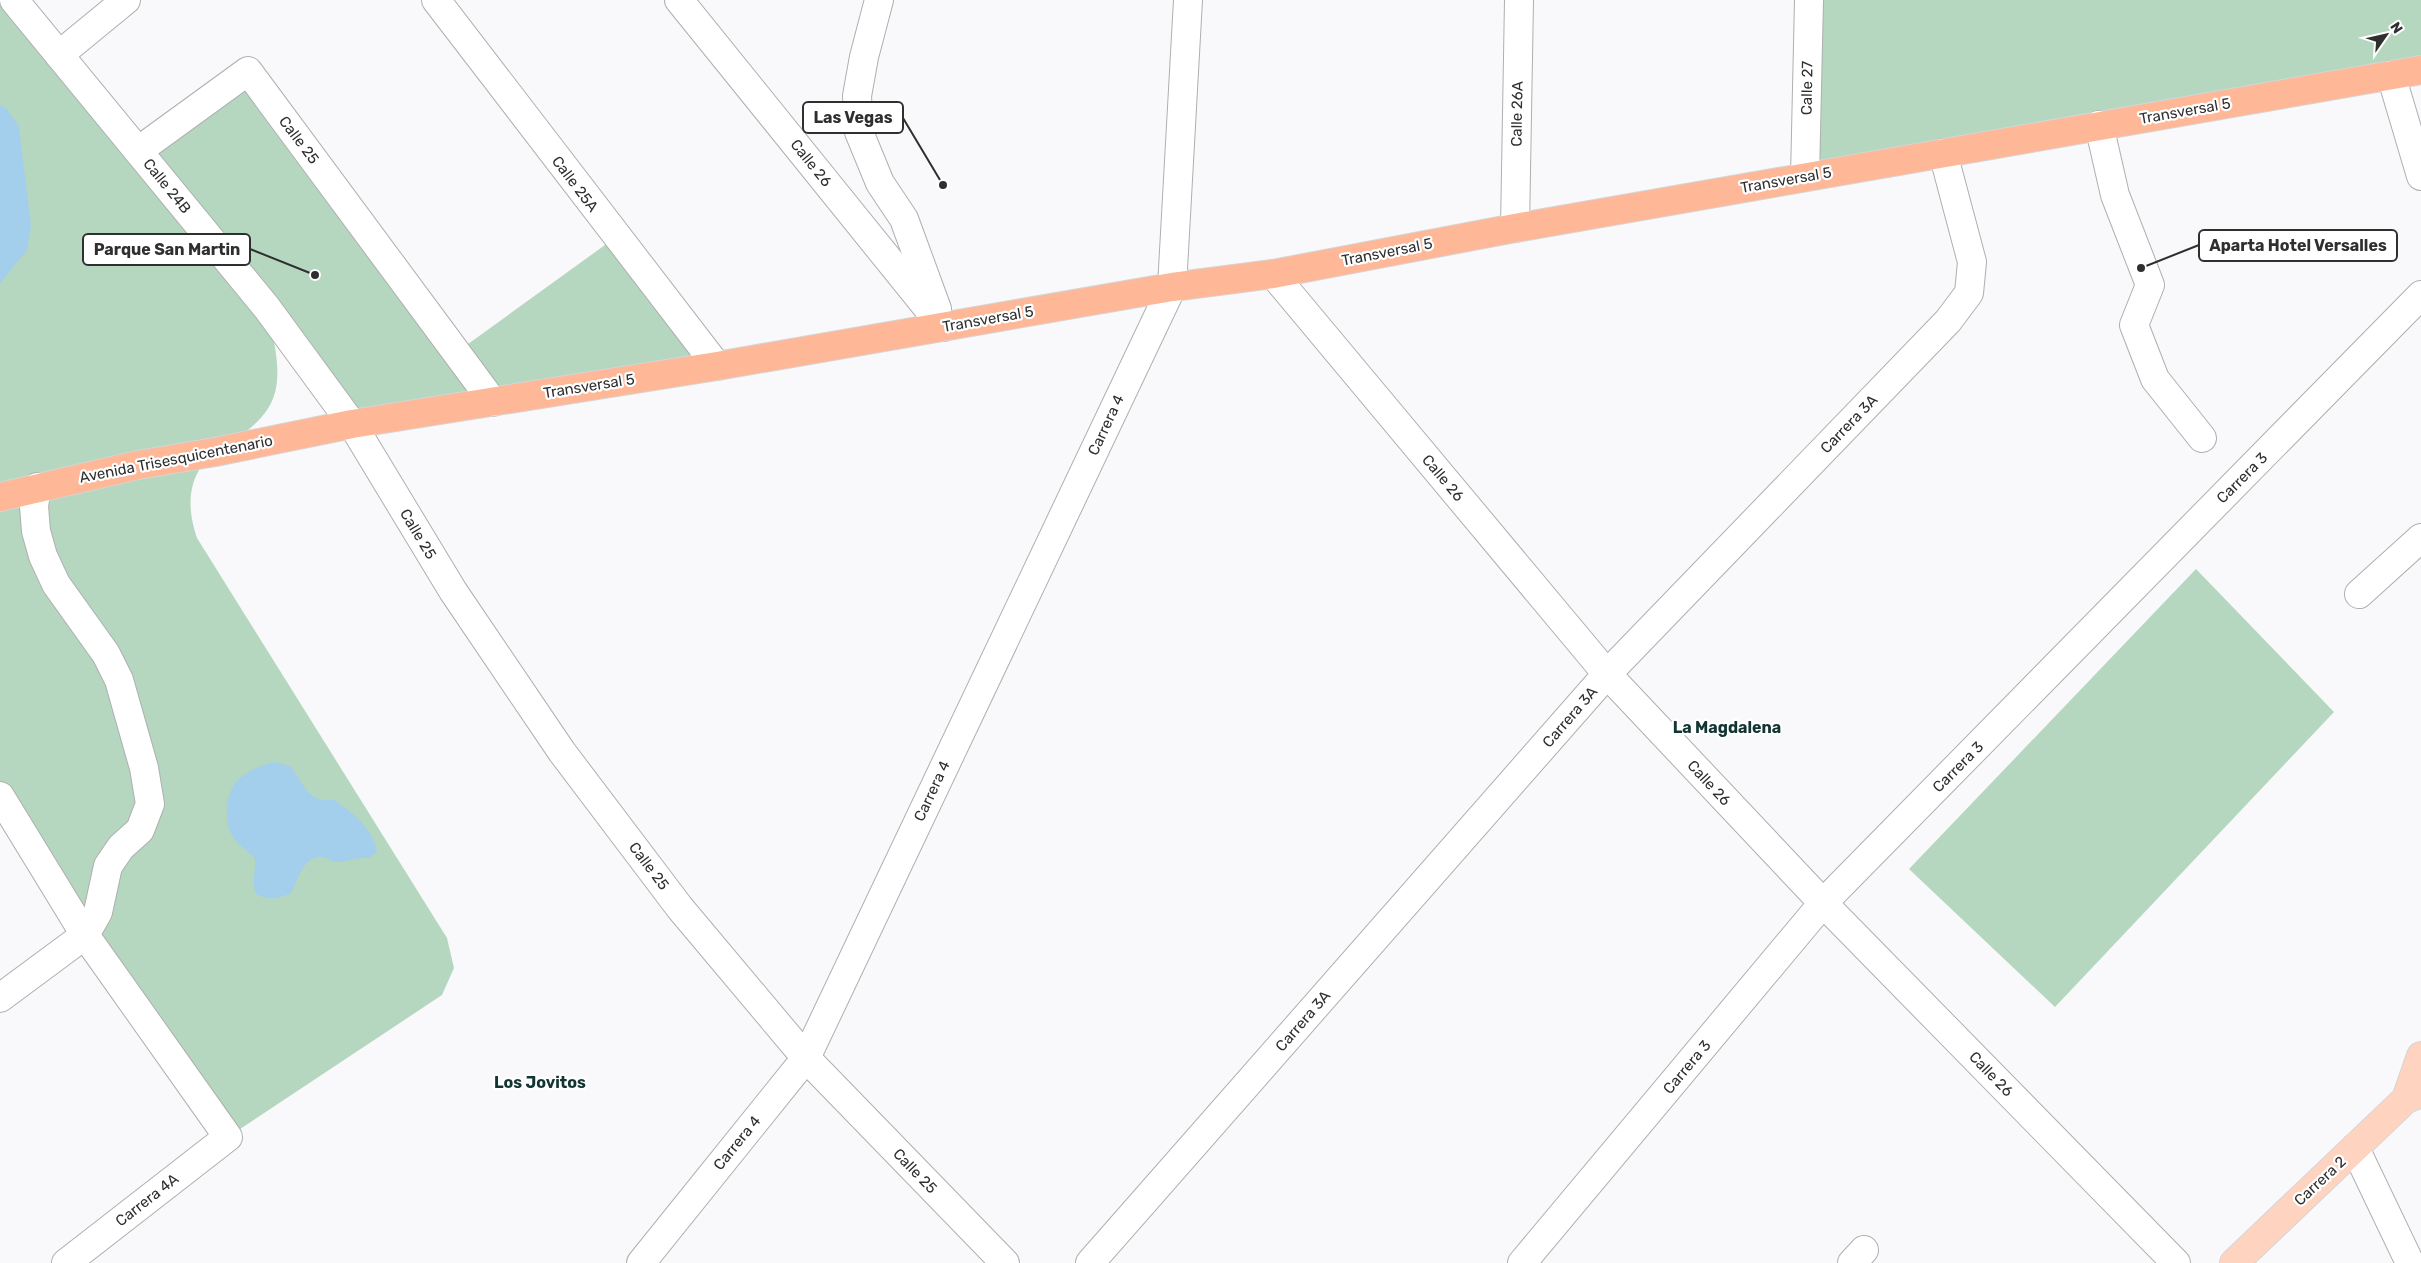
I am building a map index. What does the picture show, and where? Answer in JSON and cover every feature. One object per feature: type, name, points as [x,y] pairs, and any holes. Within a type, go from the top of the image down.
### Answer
[{"type":"highway","name":"Transversal 5","points":[[352,424],[717,366],[1172,287],[1273,274],[1516,228],[2421,70]]},
{"type":"highway","name":"Avenida Trisesquicentenario","points":[[0,497],[37,487],[352,424]]},
{"type":"main road","name":"Carrera 2","points":[[2234,1263],[2414,1096],[2421,1056]]},
{"type":"street","name":"Calle 24B","points":[[14,0],[267,308],[352,424]]},
{"type":"street","points":[[59,55],[126,0]]},
{"type":"street","name":"Calle 25A","points":[[436,0],[717,366]]},
{"type":"street","name":"Calle 26","points":[[679,0],[943,327]]},
{"type":"street","points":[[879,0],[864,57],[857,96],[859,132],[880,183],[904,219],[943,327]]},
{"type":"street","points":[[1172,287],[1188,0]]},
{"type":"street","name":"Calle 26A","points":[[1516,228],[1518,0]]},
{"type":"street","name":"Calle 27","points":[[1805,177],[1809,0]]},
{"type":"street","name":"Calle 25","points":[[138,151],[248,71],[493,402]]},
{"type":"street","points":[[2391,75],[2421,176]]},
{"type":"street","points":[[2099,125],[2115,195],[2150,285],[2134,325],[2154,379],[2202,438]]},
{"type":"street","name":"Carrera 3A","points":[[1090,1263],[1607,674],[1948,321],[1969,293],[1972,262],[1943,153]]},
{"type":"street","name":"Calle 26","points":[[1273,274],[1607,674],[1823,903],[2176,1263]]},
{"type":"street","name":"Carrera 4","points":[[641,1263],[806,1058],[1172,287]]},
{"type":"street","name":"Carrera 3","points":[[1522,1263],[1823,903],[2421,295]]},
{"type":"street","name":"Calle 25","points":[[352,424],[453,591],[562,752],[680,908],[806,1058],[1005,1263]]},
{"type":"street","points":[[0,998],[85,935],[98,912],[108,866],[121,847],[140,830],[150,804],[144,768],[119,680],[106,654],[56,584],[43,556],[36,531],[34,506],[37,487]]},
{"type":"street","points":[[2359,594],[2421,538]]},
{"type":"street","points":[[0,796],[85,935]]},
{"type":"street","name":"Carrera 4A","points":[[66,1263],[228,1137],[85,935]]},
{"type":"street","points":[[2356,1148],[2410,1263]]},
{"type":"green space","points":[[0,0],[14,0],[138,151],[248,71],[457,352],[616,237],[712,360],[339,431],[272,331],[276,351],[277,382],[272,401],[256,423],[207,459],[200,469],[192,491],[191,514],[193,526],[197,538],[447,938],[454,968],[442,995],[228,1137],[0,796]]},
{"type":"green space","points":[[1809,0],[2421,0],[2421,70],[1805,177]]},
{"type":"green space","points":[[2196,569],[2334,712],[2055,1007],[1909,869]]},
{"type":"water","points":[[0,105],[7,109],[19,127],[31,226],[27,250],[0,283]]},
{"type":"water","points":[[274,762],[290,766],[311,795],[324,800],[334,800],[355,816],[367,828],[375,843],[377,852],[369,858],[342,862],[323,857],[310,860],[302,869],[291,893],[274,898],[265,898],[256,894],[254,880],[255,859],[233,837],[228,823],[228,799],[239,779],[255,768]]},
{"type":"place","name":"Las Vegas","points":[[943,185]]},
{"type":"place","name":"Aparta Hotel Versalles","points":[[2141,268]]},
{"type":"place","name":"Parque San Martin","points":[[315,275]]},
{"type":"district","name":"La Magdalena","points":[[1727,727]]},
{"type":"district","name":"Los Jovitos","points":[[540,1082]]}]
